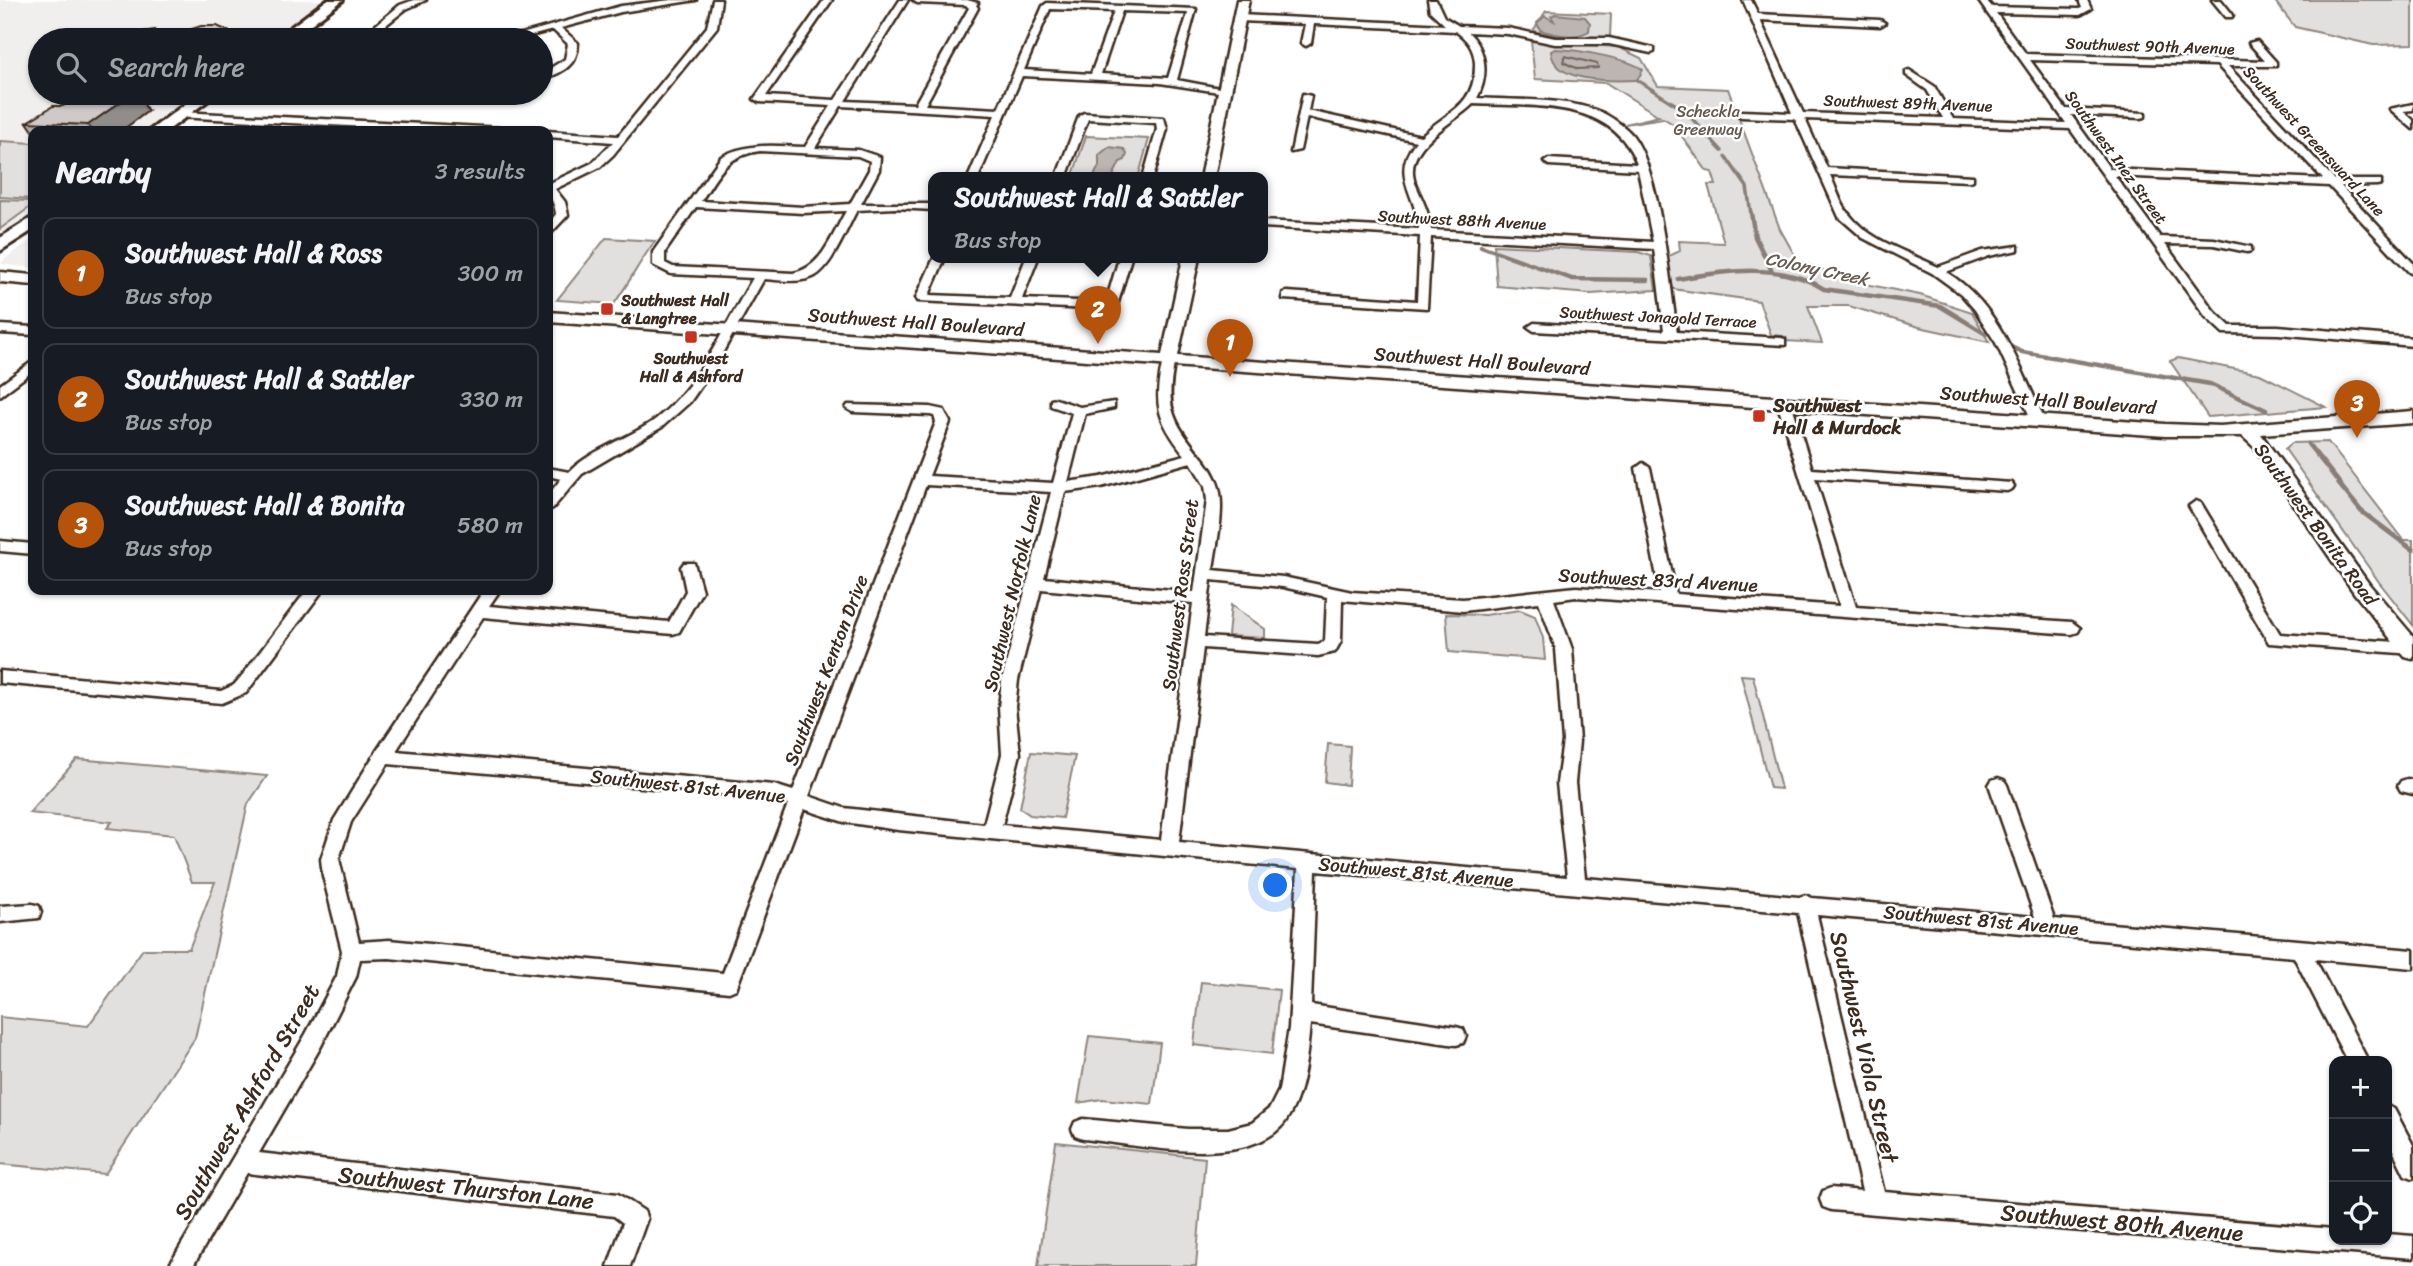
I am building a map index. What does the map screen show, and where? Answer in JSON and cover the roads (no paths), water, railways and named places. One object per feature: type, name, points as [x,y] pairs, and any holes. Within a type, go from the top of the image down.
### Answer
[{"type":"main road","points":[[298,28],[336,0]]},
{"type":"main road","points":[[1208,172],[1243,0]]},
{"type":"main road","points":[[165,126],[194,105]]},
{"type":"main road","points":[[0,246],[28,226]]},
{"type":"main road","points":[[1169,360],[1190,263]]},
{"type":"main road","points":[[0,278],[28,280]]},
{"type":"main road","name":"Southwest Hall Boulevard","points":[[553,317],[2165,430],[2246,430],[2413,417]]},
{"type":"main road","name":"Southwest Bonita Road","points":[[2246,430],[2261,444],[2362,589],[2412,650]]},
{"type":"street","points":[[377,28],[402,7],[422,0]]},
{"type":"street","points":[[551,28],[649,2],[692,0]]},
{"type":"street","points":[[553,186],[596,165],[619,139],[705,37],[712,27],[717,0]]},
{"type":"street","points":[[828,0],[760,99],[1002,112]]},
{"type":"street","points":[[808,150],[904,0]]},
{"type":"street","points":[[917,0],[972,4],[974,8],[919,107]]},
{"type":"street","points":[[1287,296],[1423,305],[1422,208],[1410,190],[1410,160],[1420,139],[1472,101],[1480,75],[1478,51],[1470,36],[1452,27],[1433,7],[1432,0]]},
{"type":"street","points":[[1747,0],[1843,215],[1859,231],[1937,271],[1969,294],[1986,315],[2038,420]]},
{"type":"street","name":"Southwest Inez Street","points":[[1982,0],[2210,314],[2227,330],[2278,330],[2413,342]]},
{"type":"street","points":[[1989,10],[2077,13],[2087,9],[2084,0]]},
{"type":"street","points":[[2216,0],[2229,15]]},
{"type":"street","points":[[976,172],[1047,6],[1193,11],[1172,82]]},
{"type":"street","points":[[1095,76],[1119,8]]},
{"type":"street","points":[[1755,17],[1880,23]]},
{"type":"street","points":[[1240,18],[1508,31],[1555,41],[1609,41],[1651,50]]},
{"type":"street","points":[[1306,43],[1310,21]]},
{"type":"street","points":[[553,72],[560,69],[573,54],[573,43],[555,27]]},
{"type":"street","name":"Southwest 90th Avenue","points":[[2025,57],[2273,64],[2254,43]]},
{"type":"street","name":"Southwest Greensward Lane","points":[[2221,64],[2413,270]]},
{"type":"street","points":[[1909,72],[1931,88],[1948,120]]},
{"type":"street","points":[[1019,73],[1172,82],[1225,90]]},
{"type":"street","points":[[1295,150],[1306,96]]},
{"type":"street","points":[[1472,101],[1509,106],[1563,105],[1597,114],[1628,136],[1641,156],[1660,246],[1671,334]]},
{"type":"street","points":[[2413,107],[2396,107],[2395,111],[2413,126]]},
{"type":"street","points":[[2064,112],[2141,115]]},
{"type":"street","points":[[1303,113],[1420,139]]},
{"type":"street","name":"Southwest 89th Avenue","points":[[1741,114],[2074,126]]},
{"type":"street","points":[[180,115],[341,126]]},
{"type":"street","points":[[1063,172],[1084,116],[1160,120],[1161,129],[1150,172]]},
{"type":"street","points":[[248,126],[257,119]]},
{"type":"street","points":[[553,134],[619,139]]},
{"type":"street","points":[[752,148],[865,154],[876,159],[874,170],[816,269],[801,276],[671,270],[659,265],[659,252],[693,204],[723,162],[734,154],[752,148]]},
{"type":"street","points":[[1549,162],[1643,167]]},
{"type":"street","points":[[1822,171],[1969,178]]},
{"type":"street","points":[[2107,172],[2332,183],[2377,182]]},
{"type":"street","points":[[553,194],[559,202],[562,215],[553,225]]},
{"type":"street","points":[[693,204],[803,210],[928,207]]},
{"type":"street","name":"Southwest 88th Avenue","points":[[1268,224],[1660,246]]},
{"type":"street","points":[[2156,240],[2214,243],[2247,249]]},
{"type":"street","points":[[1937,271],[1986,253],[2014,248]]},
{"type":"street","points":[[937,263],[922,298],[1111,306],[1124,263]]},
{"type":"street","points":[[1014,303],[1030,263]]},
{"type":"street","points":[[553,498],[568,477],[602,453],[652,428],[688,397],[760,276]]},
{"type":"street","name":"Southwest Jonagold Terrace","points":[[1534,327],[1781,342]]},
{"type":"street","points":[[0,329],[28,331]]},
{"type":"street","name":"Southwest Ross Street","points":[[1169,360],[1163,408],[1203,468],[1214,492],[1169,849]]},
{"type":"street","points":[[0,392],[28,369]]},
{"type":"street","points":[[1784,402],[1849,610]]},
{"type":"street","points":[[1056,403],[1080,411],[1109,405]]},
{"type":"street","name":"Southwest Kenton Drive","points":[[352,951],[389,949],[729,983],[942,417],[930,411],[853,408]]},
{"type":"street","name":"Southwest Norfolk Lane","points":[[991,832],[1011,754],[1007,707],[1010,680],[1080,411]]},
{"type":"street","points":[[920,480],[1058,488],[1101,482],[1194,457]]},
{"type":"street","points":[[1643,468],[1669,597]]},
{"type":"street","points":[[553,473],[568,477]]},
{"type":"street","points":[[1805,473],[2007,486]]},
{"type":"street","points":[[2196,506],[2275,639],[2412,650]]},
{"type":"street","points":[[0,546],[28,549]]},
{"type":"street","points":[[479,611],[673,628],[694,590],[689,567]]},
{"type":"street","name":"Southwest 83rd Avenue","points":[[1203,574],[1283,582],[1335,593],[1472,606],[1543,594],[1576,592],[2072,628]]},
{"type":"street","points":[[1035,583],[1201,598]]},
{"type":"street","points":[[1195,642],[1318,650],[1329,648],[1333,641],[1335,593]]},
{"type":"street","points":[[1543,594],[1564,649],[1571,741],[1566,783],[1577,886]]},
{"type":"street","points":[[0,677],[211,697],[232,694],[247,681],[311,595]]},
{"type":"street","points":[[352,951],[330,859],[342,820],[489,595]]},
{"type":"street","name":"Southwest 81st Avenue","points":[[382,757],[774,792],[844,815],[991,832],[2413,959]]},
{"type":"street","points":[[1998,785],[2047,926]]},
{"type":"street","points":[[1083,1129],[1226,1139],[1261,1130],[1275,1118],[1287,1098],[1299,1013],[1307,862]]},
{"type":"street","name":"Southwest Viola Street","points":[[1805,904],[1876,1203]]},
{"type":"street","points":[[0,914],[32,912]]},
{"type":"street","points":[[2300,949],[2355,1056]]},
{"type":"street","name":"Southwest Ashford Street","points":[[180,1266],[333,1006],[352,951]]},
{"type":"street","points":[[1299,1013],[1456,1036]]},
{"type":"street","points":[[2389,1119],[2413,1165]]},
{"type":"street","name":"Southwest Thurston Lane","points":[[242,1163],[618,1205],[636,1219],[619,1266]]},
{"type":"street","name":"Southwest 80th Avenue","points":[[1831,1199],[2413,1247]]},
{"type":"water","points":[[1555,14],[1585,17],[1590,23],[1589,31],[1572,36],[1540,30],[1537,23],[1545,16],[1554,21],[1551,16]]},
{"type":"water","points":[[1555,49],[1615,59],[1643,70],[1637,80],[1600,80],[1573,75],[1554,62],[1551,51]]},
{"type":"water","points":[[1109,147],[1124,149],[1127,154],[1115,172],[1096,172],[1099,155]]},
{"type":"waterway","points":[[1637,80],[1684,110],[1722,151]]},
{"type":"waterway","points":[[1726,157],[1747,187],[1751,214]]},
{"type":"waterway","points":[[1751,213],[1755,237],[1772,271]]},
{"type":"waterway","name":"Colony Creek","points":[[1481,246],[1572,279],[1648,280]]},
{"type":"waterway","name":"Colony Creek","points":[[1678,279],[1753,271],[1790,275],[1808,280],[1824,289],[1940,306],[1986,334]]},
{"type":"waterway","name":"Colony Creek","points":[[2011,347],[2022,352],[2210,384],[2266,410]]},
{"type":"waterway","name":"Colony Creek","points":[[2308,444],[2341,485]]},
{"type":"waterway","name":"Colony Creek","points":[[2339,484],[2361,511],[2413,550]]},
{"type":"place","name":"Southwest Hall & Langtree","points":[[607,309]]},
{"type":"place","name":"Southwest Hall & Ashford","points":[[691,337]]},
{"type":"place","name":"Southwest Hall & Sattler","points":[[1098,344]]},
{"type":"place","name":"Southwest Hall & Ross","points":[[1230,377]]},
{"type":"place","name":"Southwest Hall & Murdock","points":[[1759,416]]},
{"type":"place","name":"Southwest Hall & Bonita","points":[[2357,438]]},
{"type":"park label","name":"Scheckla Greenway","points":[[1708,120]]}]
